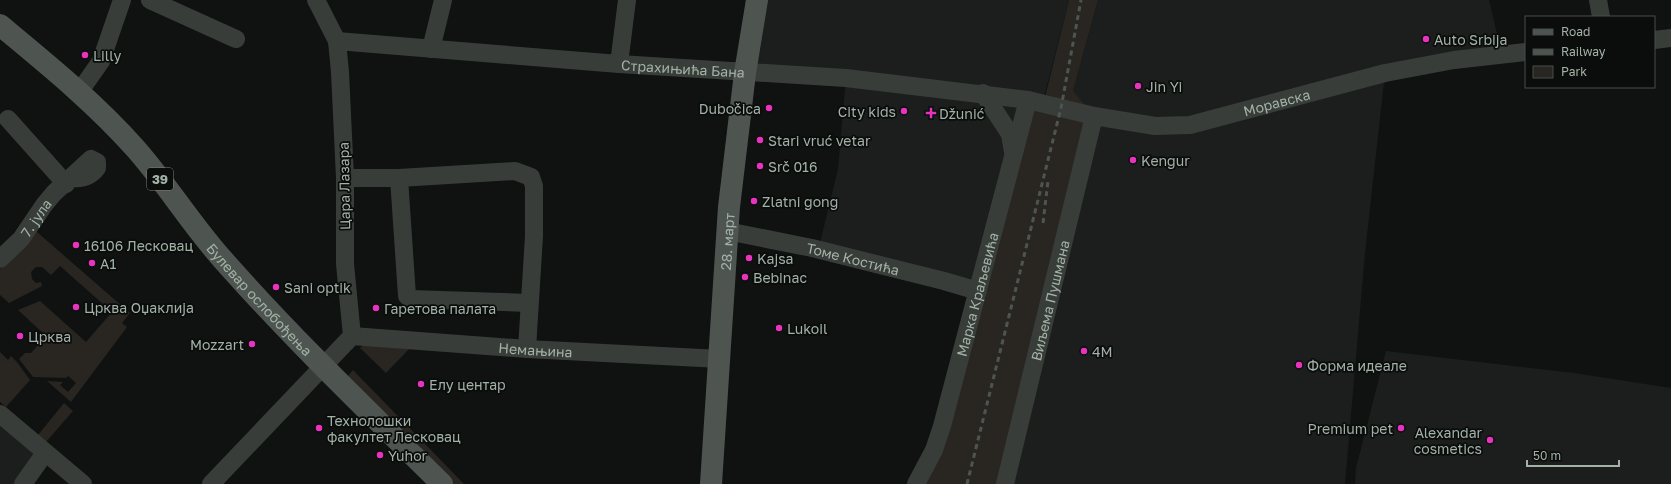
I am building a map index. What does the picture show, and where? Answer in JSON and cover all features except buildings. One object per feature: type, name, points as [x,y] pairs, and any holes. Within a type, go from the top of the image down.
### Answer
[{"type":"main road","name":"28. март","points":[[711,484],[727,231],[745,73],[757,0]]},
{"type":"main road","name":"Булевар ослобођења","points":[[0,25],[80,91],[136,149],[224,262],[324,366],[442,484]]},
{"type":"street","points":[[80,91],[101,61],[122,0]]},
{"type":"street","points":[[150,0],[236,39]]},
{"type":"street","name":"Цара Лазара","points":[[316,0],[337,41],[345,178],[345,264],[352,336]]},
{"type":"street","points":[[431,49],[443,0]]},
{"type":"street","points":[[619,64],[627,0]]},
{"type":"street","points":[[1598,0],[1601,16]]},
{"type":"street","points":[[1655,40],[1671,38]]},
{"type":"street","name":"Страхињића Бана","points":[[337,41],[619,64],[745,73],[846,78],[1028,100]]},
{"type":"street","name":"Моравска","points":[[1028,100],[1094,116],[1155,126],[1190,125],[1385,73],[1454,60],[1525,52]]},
{"type":"street","points":[[983,94],[1010,134],[1013,153]]},
{"type":"street","name":"Марка Краљевића","points":[[916,484],[934,450],[942,426],[1028,100]]},
{"type":"street","name":"Виљема Пушмана","points":[[1005,484],[1094,116]]},
{"type":"street","name":"7. јула","points":[[0,259],[21,239],[44,205],[69,180],[8,119]]},
{"type":"street","points":[[345,178],[399,178],[515,171],[531,177],[534,186],[534,236],[527,349]]},
{"type":"street","points":[[399,178],[407,296],[410,299],[530,304]]},
{"type":"street","name":"Томе Костића","points":[[727,231],[812,248],[978,291]]},
{"type":"street","points":[[211,484],[352,336]]},
{"type":"street","name":"Немањина","points":[[352,336],[527,349],[720,359]]},
{"type":"street","points":[[0,414],[83,484]]},
{"type":"street","points":[[23,484],[45,453]]},
{"type":"shaded area","points":[[757,0],[1069,0],[1042,105],[978,291],[819,247],[838,169],[846,78],[745,73]]},
{"type":"shaded area","points":[[1098,0],[1489,0],[1502,55],[1385,73],[1365,253],[1345,484],[1005,484],[1073,91]]},
{"type":"shaded area","points":[[1386,351],[1574,373],[1671,388],[1671,484],[1355,484],[1356,468]]},
{"type":"shaded area","points":[[0,419],[39,454],[18,484],[0,484]]},
{"type":"green space","points":[[1069,0],[1098,0],[1073,91],[1094,116],[1005,484],[926,484],[1030,103],[1043,105]]},
{"type":"green space","points":[[37,232],[130,313],[122,323],[127,327],[71,402],[47,381],[63,382],[60,385],[68,392],[76,383],[68,376],[66,378],[33,377],[19,359],[25,353],[31,353],[38,345],[37,340],[43,333],[18,310],[40,301],[86,342],[112,312],[60,266],[51,275],[42,267],[36,267],[31,272],[32,279],[36,283],[41,282],[42,286],[9,303],[0,295],[0,269]]},
{"type":"green space","points":[[367,342],[411,347],[386,373],[360,348]]},
{"type":"green space","points":[[0,352],[8,360],[11,356],[30,380],[6,407],[0,402]]},
{"type":"green space","points":[[353,370],[464,484],[451,484],[347,377]]},
{"type":"green space","points":[[64,403],[73,411],[46,442],[38,435]]},
{"type":"railway","points":[[967,484],[1061,108],[1081,0]]},
{"type":"railway","points":[[1043,223],[1048,181]]},
{"type":"place","name":"Auto Srbija","points":[[1426,39]]},
{"type":"place","name":"Lilly","points":[[85,55]]},
{"type":"place","name":"Jin Yi","points":[[1138,86]]},
{"type":"place","name":"Dubočica","points":[[769,108]]},
{"type":"place","name":"City kids","points":[[904,111]]},
{"type":"place","name":"Džunić","points":[[931,113]]},
{"type":"place","name":"Stari vruć vetar","points":[[760,140]]},
{"type":"place","name":"Kengur","points":[[1133,160]]},
{"type":"place","name":"Srč 016","points":[[760,166]]},
{"type":"place","name":"Zlatni gong","points":[[754,201]]},
{"type":"place","name":"16106 Лесковац","points":[[76,245]]},
{"type":"place","name":"Kajsa","points":[[749,258]]},
{"type":"place","name":"A1","points":[[92,263]]},
{"type":"place","name":"Bebinac","points":[[745,277]]},
{"type":"place","name":"Sani optik","points":[[276,287]]},
{"type":"place","name":"Црква Оџаклија","points":[[76,307]]},
{"type":"place","name":"Гаретова палата","points":[[376,308]]},
{"type":"place","name":"Lukoil","points":[[779,328]]},
{"type":"place","name":"Црква","points":[[20,336]]},
{"type":"place","name":"Mozzart","points":[[252,344]]},
{"type":"place","name":"4M","points":[[1084,351]]},
{"type":"place","name":"Форма идеале","points":[[1299,365]]},
{"type":"place","name":"Елу центар","points":[[421,384]]},
{"type":"place","name":"Технолошки факултет Лесковац","points":[[319,428]]},
{"type":"place","name":"Premium pet","points":[[1401,428]]},
{"type":"place","name":"Alexandar cosmetics","points":[[1490,440]]},
{"type":"place","name":"Yuhor","points":[[380,455]]}]
